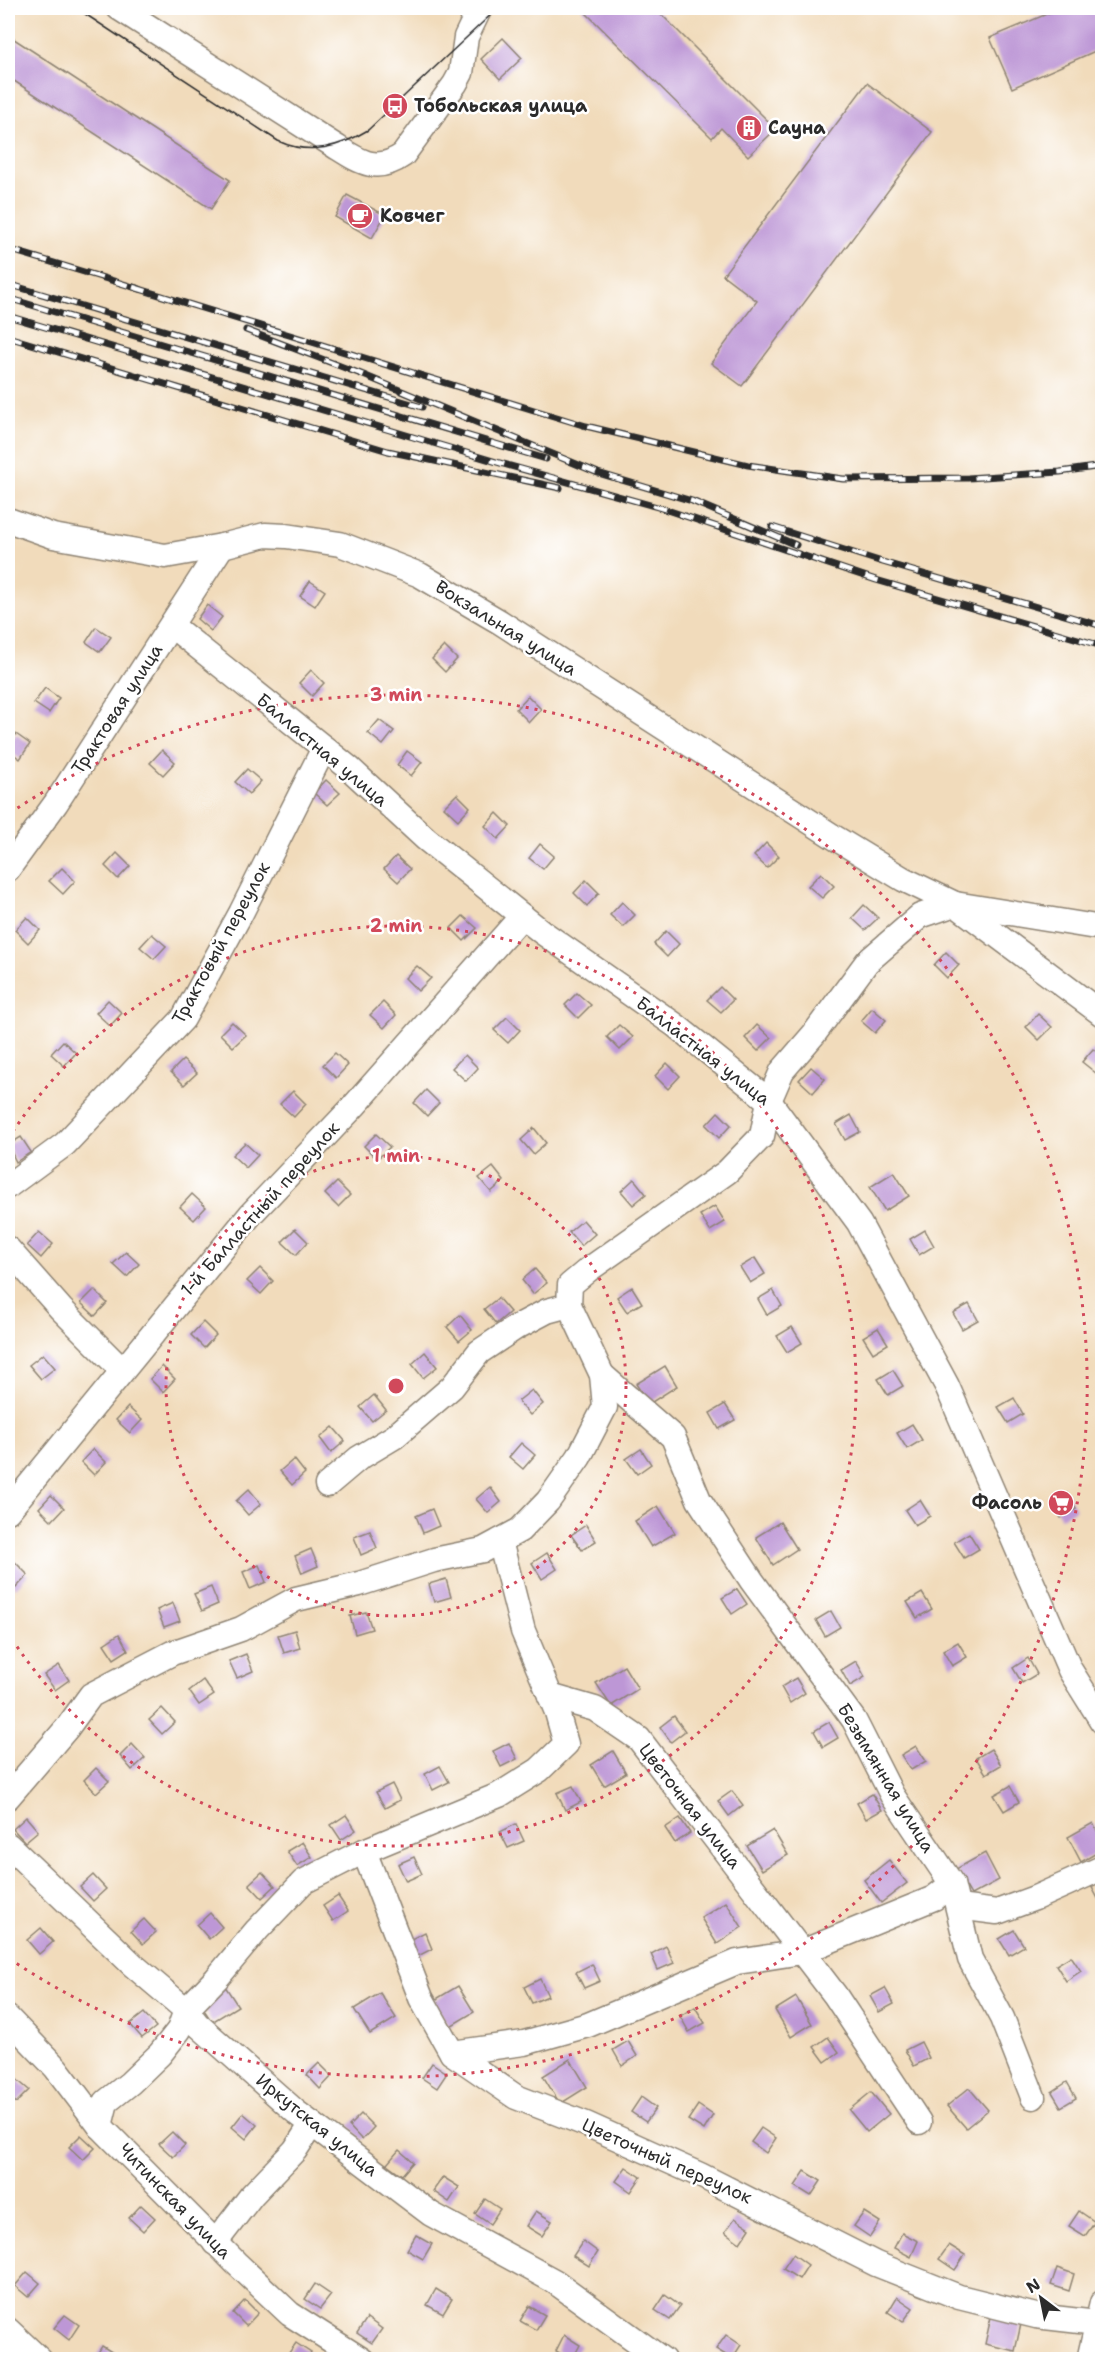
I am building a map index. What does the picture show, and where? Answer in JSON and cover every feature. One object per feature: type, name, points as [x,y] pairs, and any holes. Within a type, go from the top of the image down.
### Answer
[{"type":"street","points":[[119,8],[335,146],[365,163],[380,165],[392,163],[403,155],[461,73],[466,37],[480,8]]},
{"type":"street","name":"Вокзальная улица","points":[[8,520],[53,536],[165,556],[222,546],[265,535],[286,536],[340,544],[420,575],[500,622],[837,839],[903,879],[955,904]]},
{"type":"street","name":"Трактовая улица","points":[[8,869],[56,803],[222,546]]},
{"type":"street","name":"Балластная улица","points":[[172,626],[349,768],[426,839],[522,916],[675,1025],[769,1101],[860,1223],[947,1386],[1070,1670],[1092,1685],[1102,1721]]},
{"type":"street","name":"Трактовый переулок","points":[[8,1186],[65,1144],[183,1019],[241,913],[324,748]]},
{"type":"street","points":[[8,1797],[67,1728],[91,1695],[172,1653],[241,1629],[296,1599],[359,1584],[434,1560],[483,1550],[520,1530],[548,1501],[579,1457],[605,1407],[602,1375],[569,1305],[570,1285],[726,1172],[762,1136],[769,1101],[782,1071],[814,1034],[867,962],[920,916],[955,904],[1102,928]]},
{"type":"street","points":[[955,904],[1102,1014]]},
{"type":"street","name":"1-й Балластный переулок","points":[[8,1511],[251,1215],[362,1097],[522,916]]},
{"type":"street","points":[[8,1249],[61,1309],[122,1370]]},
{"type":"street","points":[[327,1485],[359,1458],[394,1437],[452,1387],[479,1352],[515,1328],[547,1311],[569,1305]]},
{"type":"street","name":"Безымянная улица","points":[[602,1375],[673,1437],[699,1500],[752,1581],[854,1720],[892,1795],[955,1895],[969,1959],[1002,2018],[1033,2097]]},
{"type":"street","points":[[100,2126],[106,2102],[130,2084],[160,2054],[179,2030],[186,2010],[303,1882],[364,1851],[499,1795],[539,1770],[566,1744],[524,1631],[500,1541]]},
{"type":"street","name":"Цветочная улица","points":[[550,1696],[595,1709],[639,1739],[835,1995],[919,2122]]},
{"type":"street","name":"Иркутская улица","points":[[8,1845],[133,1965],[186,2010],[197,2024],[312,2124],[431,2214],[554,2281],[663,2360]]},
{"type":"street","name":"Цветочный переулок","points":[[364,1851],[421,1998],[452,2053],[516,2097],[586,2124],[700,2175],[876,2264],[959,2297],[1036,2316],[1100,2313]]},
{"type":"street","points":[[452,2053],[524,2043],[588,2025],[737,1962],[802,1952],[934,1898],[955,1895],[997,1912],[1102,1868]]},
{"type":"street","name":"Читинская улица","points":[[8,2019],[56,2068],[100,2126],[164,2188],[215,2243],[290,2314],[362,2360]]},
{"type":"street","points":[[215,2243],[252,2195],[295,2150],[312,2124]]},
{"type":"street","points":[[1089,2360],[1100,2313]]},
{"type":"street","points":[[8,2330],[40,2360]]},
{"type":"building","points":[[581,8],[655,8],[776,129],[748,156],[721,128],[712,138]]},
{"type":"building","points":[[1061,8],[1102,8],[1102,48],[1012,88],[990,38]]},
{"type":"building","points":[[8,35],[230,180],[211,209],[8,77]]},
{"type":"building","points":[[503,38],[522,58],[500,79],[481,59]]},
{"type":"building","points":[[867,83],[932,132],[742,386],[711,363],[757,301],[723,275]]},
{"type":"building","name":"Ковчег","points":[[347,195],[385,215],[372,238],[335,217]]},
{"type":"building","points":[[310,581],[325,591],[315,606],[300,596]]},
{"type":"building","points":[[207,605],[222,617],[211,631],[197,619]]},
{"type":"building","points":[[96,627],[111,637],[100,652],[86,642]]},
{"type":"building","points":[[444,646],[457,659],[445,672],[432,659]]},
{"type":"building","points":[[311,670],[324,683],[312,696],[299,683]]},
{"type":"building","points":[[45,688],[59,698],[49,713],[34,703]]},
{"type":"building","points":[[528,696],[541,709],[529,722],[516,709]]},
{"type":"building","points":[[379,720],[394,731],[383,745],[368,733]]},
{"type":"building","points":[[16,734],[30,744],[20,759],[8,750]]},
{"type":"building","points":[[162,750],[175,762],[163,775],[150,763]]},
{"type":"building","points":[[407,751],[422,762],[411,776],[397,765]]},
{"type":"building","points":[[247,769],[261,781],[249,794],[235,782]]},
{"type":"building","points":[[326,780],[340,793],[327,805],[314,793]]},
{"type":"building","points":[[457,794],[470,807],[458,820],[444,807]]},
{"type":"building","points":[[497,813],[510,826],[498,839],[485,826]]},
{"type":"building","points":[[766,843],[779,856],[767,868],[754,856]]},
{"type":"building","points":[[540,844],[554,856],[543,869],[529,858]]},
{"type":"building","points":[[117,853],[130,866],[118,879],[105,866]]},
{"type":"building","points":[[396,856],[410,869],[398,882],[384,869]]},
{"type":"building","points":[[62,868],[75,881],[63,894],[49,881]]},
{"type":"building","points":[[821,873],[834,886],[822,898],[808,886]]},
{"type":"building","points":[[586,880],[599,893],[587,906],[574,893]]},
{"type":"building","points":[[622,902],[635,915],[623,927],[610,915]]},
{"type":"building","points":[[864,905],[878,918],[865,930],[852,918]]},
{"type":"building","points":[[463,916],[477,928],[464,941],[451,928]]},
{"type":"building","points":[[27,917],[40,930],[28,943],[15,930]]},
{"type":"building","points":[[666,931],[679,944],[667,957],[654,944]]},
{"type":"building","points":[[152,934],[166,946],[154,959],[140,947]]},
{"type":"building","points":[[946,952],[959,965],[947,978],[934,965]]},
{"type":"building","points":[[417,966],[431,978],[418,991],[405,978]]},
{"type":"building","points":[[720,987],[733,1000],[721,1012],[707,1000]]},
{"type":"building","points":[[577,993],[591,1005],[578,1018],[565,1005]]},
{"type":"building","points":[[108,1000],[122,1013],[110,1026],[96,1013]]},
{"type":"building","points":[[383,1002],[396,1015],[384,1028],[370,1015]]},
{"type":"building","points":[[872,1008],[886,1020],[875,1033],[861,1021]]},
{"type":"building","points":[[1038,1014],[1052,1027],[1039,1040],[1026,1027]]},
{"type":"building","points":[[507,1017],[520,1030],[508,1043],[494,1030]]},
{"type":"building","points":[[232,1022],[246,1035],[233,1047],[220,1034]]},
{"type":"building","points":[[619,1025],[633,1037],[620,1050],[607,1037]]},
{"type":"building","points":[[757,1025],[771,1038],[758,1051],[745,1038]]},
{"type":"building","points":[[63,1041],[76,1053],[64,1066],[51,1054]]},
{"type":"building","points":[[1093,1049],[1102,1056],[1102,1066],[1097,1074],[1082,1062]]},
{"type":"building","points":[[335,1053],[348,1065],[336,1078],[323,1065]]},
{"type":"building","points":[[465,1055],[478,1068],[466,1081],[452,1068]]},
{"type":"building","points":[[183,1060],[197,1073],[184,1085],[171,1072]]},
{"type":"building","points":[[667,1063],[680,1076],[668,1089],[655,1076]]},
{"type":"building","points":[[811,1067],[825,1079],[813,1093],[799,1080]]},
{"type":"building","points":[[426,1090],[439,1103],[427,1116],[414,1103]]},
{"type":"building","points":[[293,1091],[306,1104],[294,1117],[280,1104]]},
{"type":"building","points":[[718,1112],[731,1125],[719,1138],[706,1125]]},
{"type":"building","points":[[851,1115],[860,1132],[845,1140],[836,1124]]},
{"type":"building","points":[[534,1128],[546,1143],[533,1154],[521,1140]]},
{"type":"building","points":[[376,1134],[390,1147],[377,1159],[364,1146]]},
{"type":"building","points":[[21,1137],[31,1152],[16,1162],[8,1145]]},
{"type":"building","points":[[245,1143],[258,1155],[246,1168],[232,1155]]},
{"type":"building","points":[[493,1167],[504,1181],[491,1192],[479,1178]]},
{"type":"building","points":[[894,1172],[909,1196],[885,1211],[870,1187]]},
{"type":"building","points":[[634,1179],[646,1194],[633,1205],[621,1191]]},
{"type":"building","points":[[337,1182],[350,1195],[338,1207],[325,1194]]},
{"type":"building","points":[[192,1194],[206,1207],[194,1220],[180,1207]]},
{"type":"building","points":[[715,1206],[725,1222],[710,1231],[700,1215]]},
{"type":"building","points":[[583,1220],[595,1234],[581,1246],[569,1232]]},
{"type":"building","points":[[295,1229],[308,1242],[296,1255],[282,1242]]},
{"type":"building","points":[[925,1230],[934,1246],[919,1255],[910,1239]]},
{"type":"building","points":[[39,1232],[53,1244],[41,1258],[27,1245]]},
{"type":"building","points":[[126,1252],[139,1264],[127,1277],[113,1264]]},
{"type":"building","points":[[755,1258],[765,1274],[750,1283],[740,1267]]},
{"type":"building","points":[[260,1268],[273,1281],[261,1294],[247,1281]]},
{"type":"building","points":[[535,1269],[547,1283],[533,1294],[522,1280]]},
{"type":"building","points":[[632,1287],[642,1303],[627,1312],[617,1297]]},
{"type":"building","points":[[94,1290],[107,1303],[95,1316],[81,1303]]},
{"type":"building","points":[[773,1290],[782,1306],[767,1315],[758,1299]]},
{"type":"building","points":[[498,1298],[510,1312],[496,1324],[484,1309]]},
{"type":"building","points":[[969,1304],[978,1320],[962,1329],[953,1313]]},
{"type":"building","points":[[460,1315],[472,1330],[459,1341],[447,1327]]},
{"type":"building","points":[[203,1322],[216,1335],[204,1348],[191,1335]]},
{"type":"building","points":[[792,1327],[802,1343],[787,1352],[777,1336]]},
{"type":"building","points":[[878,1328],[888,1344],[873,1353],[863,1337]]},
{"type":"building","points":[[425,1352],[437,1367],[423,1378],[412,1364]]},
{"type":"building","points":[[43,1354],[55,1368],[41,1379],[29,1365]]},
{"type":"building","points":[[162,1366],[175,1379],[163,1392],[150,1379]]},
{"type":"building","points":[[665,1366],[677,1386],[649,1404],[636,1384]]},
{"type":"building","points":[[893,1370],[903,1386],[888,1395],[878,1379]]},
{"type":"building","points":[[532,1390],[543,1404],[530,1415],[518,1401]]},
{"type":"building","points":[[374,1395],[386,1410],[372,1421],[360,1407]]},
{"type":"building","points":[[1014,1398],[1023,1414],[1008,1423],[998,1407]]},
{"type":"building","points":[[725,1404],[735,1420],[719,1429],[710,1413]]},
{"type":"building","points":[[128,1407],[142,1420],[130,1433],[116,1420]]},
{"type":"building","points":[[912,1424],[922,1440],[907,1449],[897,1433]]},
{"type":"building","points":[[333,1427],[345,1441],[331,1453],[320,1438]]},
{"type":"building","points":[[521,1443],[535,1455],[523,1469],[509,1457]]},
{"type":"building","points":[[93,1449],[106,1462],[94,1475],[81,1462]]},
{"type":"building","points":[[641,1449],[651,1464],[637,1474],[626,1459]]},
{"type":"building","points":[[294,1459],[305,1473],[292,1485],[280,1471]]},
{"type":"building","points":[[490,1487],[501,1502],[488,1513],[476,1499]]},
{"type":"building","points":[[249,1489],[261,1504],[248,1515],[236,1501]]},
{"type":"building","points":[[1067,1493],[1076,1509],[1061,1518],[1052,1502]]},
{"type":"building","points":[[51,1495],[64,1508],[52,1521],[39,1508]]},
{"type":"building","points":[[920,1500],[930,1516],[915,1525],[905,1510]]},
{"type":"building","points":[[658,1506],[675,1533],[651,1547],[635,1521]]},
{"type":"building","points":[[432,1509],[439,1526],[423,1533],[416,1516]]},
{"type":"building","points":[[780,1522],[797,1549],[773,1565],[756,1537]]},
{"type":"building","points":[[586,1525],[596,1541],[582,1550],[571,1535]]},
{"type":"building","points":[[370,1531],[377,1548],[361,1555],[354,1537]]},
{"type":"building","points":[[969,1533],[979,1549],[964,1558],[954,1542]]},
{"type":"building","points":[[311,1549],[318,1566],[302,1573],[295,1556]]},
{"type":"building","points":[[547,1553],[557,1569],[542,1579],[532,1563]]},
{"type":"building","points":[[15,1562],[28,1575],[16,1588],[8,1580],[8,1570]]},
{"type":"building","points":[[259,1565],[266,1582],[250,1589],[243,1572]]},
{"type":"building","points":[[446,1579],[451,1597],[434,1602],[429,1584]]},
{"type":"building","points":[[211,1587],[218,1604],[202,1611],[194,1594]]},
{"type":"building","points":[[737,1589],[747,1604],[732,1614],[722,1598]]},
{"type":"building","points":[[922,1593],[932,1609],[917,1618],[907,1602]]},
{"type":"building","points":[[173,1603],[180,1621],[164,1627],[157,1610]]},
{"type":"building","points":[[831,1611],[840,1627],[825,1636],[816,1620]]},
{"type":"building","points":[[366,1612],[372,1629],[355,1634],[350,1616]]},
{"type":"building","points":[[295,1630],[300,1648],[284,1653],[278,1635]]},
{"type":"building","points":[[119,1634],[128,1650],[114,1659],[104,1644]]},
{"type":"building","points":[[958,1642],[967,1657],[952,1666],[943,1651]]},
{"type":"building","points":[[246,1654],[253,1671],[237,1678],[229,1661]]},
{"type":"building","points":[[1028,1658],[1037,1674],[1022,1683],[1013,1668]]},
{"type":"building","points":[[856,1661],[865,1677],[850,1686],[841,1670]]},
{"type":"building","points":[[59,1665],[69,1680],[55,1690],[44,1675]]},
{"type":"building","points":[[624,1666],[638,1689],[611,1706],[596,1683]]},
{"type":"building","points":[[796,1678],[805,1693],[790,1703],[781,1687]]},
{"type":"building","points":[[203,1680],[214,1695],[199,1705],[189,1691]]},
{"type":"building","points":[[162,1708],[175,1722],[162,1734],[149,1720]]},
{"type":"building","points":[[674,1716],[685,1731],[671,1742],[660,1727]]},
{"type":"building","points":[[829,1722],[838,1738],[823,1747],[814,1731]]},
{"type":"building","points":[[509,1743],[517,1759],[501,1767],[493,1751]]},
{"type":"building","points":[[132,1744],[145,1758],[132,1770],[120,1756]]},
{"type":"building","points":[[916,1746],[926,1761],[911,1770],[901,1755]]},
{"type":"building","points":[[991,1749],[1001,1765],[986,1774],[976,1758]]},
{"type":"building","points":[[613,1751],[626,1773],[604,1786],[591,1765]]},
{"type":"building","points":[[440,1766],[449,1782],[433,1790],[425,1774]]},
{"type":"building","points":[[96,1768],[109,1781],[96,1793],[84,1780]]},
{"type":"building","points":[[392,1784],[400,1800],[385,1808],[376,1792]]},
{"type":"building","points":[[573,1786],[581,1802],[565,1810],[557,1793]]},
{"type":"building","points":[[1010,1786],[1019,1802],[1004,1811],[994,1795]]},
{"type":"building","points":[[732,1791],[743,1805],[729,1816],[718,1801]]},
{"type":"building","points":[[872,1794],[882,1810],[866,1819],[857,1803]]},
{"type":"building","points":[[346,1815],[356,1830],[341,1840],[331,1825]]},
{"type":"building","points":[[26,1817],[38,1831],[25,1842],[13,1829]]},
{"type":"building","points":[[680,1818],[690,1833],[675,1843],[665,1828]]},
{"type":"building","points":[[1093,1823],[1102,1841],[1102,1850],[1081,1862],[1068,1837]]},
{"type":"building","points":[[516,1824],[524,1841],[508,1848],[500,1832]]},
{"type":"building","points":[[773,1830],[788,1855],[762,1870],[747,1846]]},
{"type":"building","points":[[302,1842],[312,1857],[297,1866],[287,1851]]},
{"type":"building","points":[[985,1853],[999,1880],[971,1895],[956,1869]]},
{"type":"building","points":[[414,1857],[422,1874],[406,1881],[398,1864]]},
{"type":"building","points":[[889,1860],[907,1883],[881,1903],[864,1880]]},
{"type":"building","points":[[262,1872],[275,1886],[262,1898],[249,1884]]},
{"type":"building","points":[[1102,1873],[1102,1906],[1088,1880]]},
{"type":"building","points":[[93,1875],[106,1889],[93,1901],[80,1887]]},
{"type":"building","points":[[338,1896],[348,1911],[333,1921],[323,1906]]},
{"type":"building","points":[[726,1902],[742,1927],[717,1944],[701,1918]]},
{"type":"building","points":[[210,1913],[222,1927],[209,1939],[197,1925]]},
{"type":"building","points":[[144,1919],[156,1932],[143,1944],[131,1931]]},
{"type":"building","points":[[41,1928],[53,1942],[39,1954],[27,1940]]},
{"type":"building","points":[[1014,1930],[1024,1946],[1009,1955],[999,1939]]},
{"type":"building","points":[[425,1932],[432,1949],[416,1957],[409,1940]]},
{"type":"building","points":[[666,1946],[674,1963],[658,1970],[651,1954]]},
{"type":"building","points":[[1071,1956],[1081,1971],[1066,1981],[1056,1965]]},
{"type":"building","points":[[592,1964],[600,1981],[584,1988],[576,1972]]},
{"type":"building","points":[[540,1979],[548,1996],[532,2003],[524,1987]]},
{"type":"building","points":[[223,1983],[238,2006],[212,2022],[197,1999]]},
{"type":"building","points":[[458,1986],[474,2012],[449,2027],[433,2001]]},
{"type":"building","points":[[885,1988],[894,2004],[879,2012],[870,1996]]},
{"type":"building","points":[[380,1993],[396,2018],[370,2034],[354,2009]]},
{"type":"building","points":[[796,1997],[812,2024],[791,2037],[775,2010]]},
{"type":"building","points":[[695,2007],[705,2023],[689,2032],[680,2016]]},
{"type":"building","points":[[144,2013],[156,2027],[142,2038],[130,2024]]},
{"type":"building","points":[[828,2037],[839,2052],[825,2062],[814,2047]]},
{"type":"building","points":[[628,2041],[637,2056],[622,2066],[613,2050]]},
{"type":"building","points":[[921,2042],[929,2058],[914,2066],[905,2050]]},
{"type":"building","points":[[570,2059],[587,2087],[560,2104],[543,2076]]},
{"type":"building","points":[[319,2063],[332,2076],[320,2089],[307,2075]]},
{"type":"building","points":[[432,2063],[447,2073],[437,2088],[422,2078]]},
{"type":"building","points":[[15,2078],[29,2090],[16,2103],[8,2094],[8,2086]]},
{"type":"building","points":[[1067,2082],[1076,2098],[1061,2107],[1052,2092]]},
{"type":"building","points":[[969,2088],[988,2110],[966,2128],[947,2106]]},
{"type":"building","points":[[871,2092],[889,2114],[867,2132],[849,2110]]},
{"type":"building","points":[[641,2097],[656,2108],[646,2122],[631,2112]]},
{"type":"building","points":[[698,2105],[713,2115],[704,2130],[688,2120]]},
{"type":"building","points":[[243,2113],[257,2125],[246,2139],[232,2127]]},
{"type":"building","points":[[361,2114],[374,2127],[362,2140],[349,2126]]},
{"type":"building","points":[[761,2128],[776,2138],[766,2153],[751,2142]]},
{"type":"building","points":[[172,2132],[185,2145],[173,2157],[159,2144]]},
{"type":"building","points":[[81,2135],[95,2148],[83,2160],[69,2147]]},
{"type":"building","points":[[399,2150],[413,2162],[402,2175],[387,2164]]},
{"type":"building","points":[[626,2167],[641,2177],[631,2192],[616,2181]]},
{"type":"building","points":[[805,2171],[821,2181],[811,2196],[795,2186]]},
{"type":"building","points":[[443,2177],[459,2187],[449,2202],[433,2191]]},
{"type":"building","points":[[485,2199],[500,2209],[490,2224],[475,2214]]},
{"type":"building","points":[[141,2205],[155,2218],[143,2231],[129,2218]]},
{"type":"building","points":[[536,2211],[552,2221],[542,2236],[526,2226]]},
{"type":"building","points":[[1079,2211],[1095,2222],[1085,2236],[1069,2226]]},
{"type":"building","points":[[864,2212],[880,2222],[870,2237],[854,2226]]},
{"type":"building","points":[[735,2218],[750,2228],[740,2243],[725,2232]]},
{"type":"building","points":[[902,2233],[918,2241],[911,2257],[894,2248]]},
{"type":"building","points":[[416,2235],[432,2244],[423,2259],[407,2250]]},
{"type":"building","points":[[583,2241],[598,2252],[589,2266],[573,2256]]},
{"type":"building","points":[[949,2245],[965,2255],[955,2270],[939,2259]]},
{"type":"building","points":[[793,2254],[808,2265],[799,2279],[783,2269]]},
{"type":"building","points":[[1057,2268],[1074,2274],[1069,2291],[1051,2285]]},
{"type":"building","points":[[27,2272],[40,2283],[28,2297],[15,2286]]},
{"type":"building","points":[[315,2284],[331,2295],[320,2309],[305,2299]]},
{"type":"building","points":[[436,2289],[452,2299],[443,2314],[427,2305]]},
{"type":"building","points":[[665,2295],[680,2306],[670,2320],[655,2310]]},
{"type":"building","points":[[897,2297],[913,2308],[903,2322],[888,2312]]},
{"type":"building","points":[[245,2300],[258,2313],[246,2326],[233,2313]]},
{"type":"building","points":[[529,2306],[545,2315],[536,2330],[520,2321]]},
{"type":"building","points":[[65,2315],[79,2325],[69,2340],[54,2328]]},
{"type":"building","points":[[991,2317],[1021,2324],[1015,2351],[985,2344]]},
{"type":"building","points":[[367,2318],[382,2329],[372,2343],[357,2333]]},
{"type":"building","points":[[564,2335],[580,2345],[572,2360],[556,2351]]},
{"type":"building","points":[[726,2335],[741,2345],[732,2359],[716,2349]]},
{"type":"building","points":[[296,2343],[311,2353],[307,2360],[290,2360],[286,2357]]},
{"type":"building","points":[[102,2346],[118,2356],[115,2360],[94,2360]]},
{"type":"tram line","points":[[76,8],[278,141],[290,146],[313,149],[336,145],[368,130],[498,8]]},
{"type":"railway","points":[[8,249],[140,289]]},
{"type":"railway","points":[[8,284],[422,407]]},
{"type":"railway","points":[[133,287],[586,426],[748,465],[843,479],[968,478],[1060,472],[1102,466]]},
{"type":"railway","points":[[8,298],[546,459]]},
{"type":"railway","points":[[8,316],[500,463],[661,508],[876,580],[1102,646]]},
{"type":"railway","points":[[246,330],[361,374],[598,473],[692,501],[796,545]]},
{"type":"railway","points":[[8,337],[388,451],[560,488]]},
{"type":"railway","points":[[772,527],[879,561],[1102,626]]},
{"type":"place","name":"Тобольская улица","points":[[395,106]]},
{"type":"place","name":"Сауна","points":[[749,128]]},
{"type":"place","name":"Ковчег","points":[[360,216]]},
{"type":"place","name":"Фасоль","points":[[1061,1503]]}]
